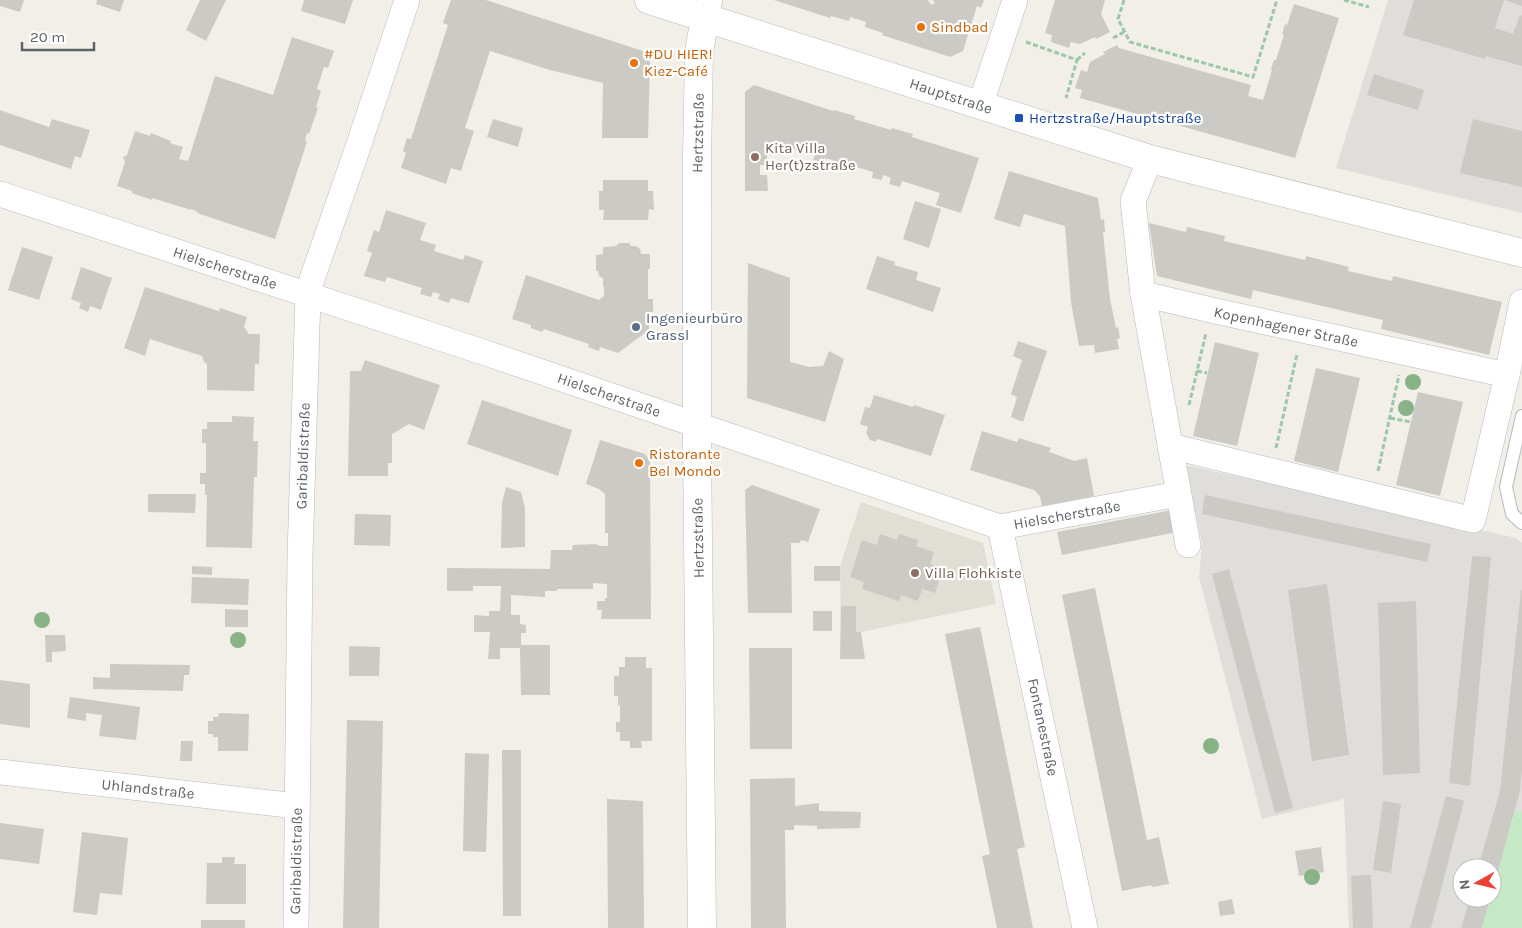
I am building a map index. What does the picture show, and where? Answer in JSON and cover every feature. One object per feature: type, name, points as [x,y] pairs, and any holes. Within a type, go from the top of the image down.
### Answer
[{"type":"main road","name":"Hauptstraße","points":[[649,0],[708,8],[980,106],[1150,159]]},
{"type":"main road","name":"Hertzstraße","points":[[702,928],[697,426],[697,156],[699,52],[708,8]]},
{"type":"main road","points":[[1150,159],[1522,253]]},
{"type":"street","name":"Garibaldistraße","points":[[296,928],[300,556],[308,295],[407,0]]},
{"type":"street","points":[[980,106],[1015,0]]},
{"type":"street","points":[[1150,159],[1133,201],[1143,294],[1188,545]]},
{"type":"street","name":"Hielscherstraße","points":[[0,194],[483,352],[697,426],[1000,526],[1178,494]]},
{"type":"street","name":"Kopenhagener Straße","points":[[1143,294],[1507,375]]},
{"type":"street","points":[[1170,446],[1472,520],[1507,375],[1522,302]]},
{"type":"street","name":"Fontanestraße","points":[[1000,526],[1085,928]]},
{"type":"street","name":"Uhlandstraße","points":[[0,772],[297,806]]},
{"type":"lane","points":[[1522,416],[1506,487],[1512,514],[1522,523]]},
{"type":"path","points":[[1124,0],[1118,19],[1130,42],[1253,77],[1277,0]]},
{"type":"path","points":[[1344,0],[1369,7]]},
{"type":"path","points":[[1113,38],[1124,32]]},
{"type":"path","points":[[1023,41],[1077,60]]},
{"type":"path","points":[[1066,98],[1077,60],[1085,53]]},
{"type":"path","points":[[1188,410],[1211,310]]},
{"type":"path","points":[[1271,471],[1302,330]]},
{"type":"path","points":[[1372,495],[1404,352]]},
{"type":"path","points":[[1197,371],[1208,373]]},
{"type":"path","points":[[1390,418],[1411,422]]},
{"type":"shaded area","points":[[1388,0],[1522,0],[1522,213],[1336,168]]},
{"type":"shaded area","points":[[1185,465],[1516,538],[1522,543],[1522,812],[1515,811],[1501,858],[1452,858],[1452,908],[1487,908],[1482,928],[1349,928],[1344,799],[1262,819],[1199,577],[1202,543]]},
{"type":"shaded area","name":"Villa Flohkiste","points":[[861,502],[983,543],[996,604],[861,632],[841,633],[840,566]]},
{"type":"green space","points":[[1515,811],[1522,812],[1522,928],[1482,928],[1487,908],[1502,908],[1501,858]]},
{"type":"building","points":[[0,0],[24,0],[20,12],[0,6]]},
{"type":"building","points":[[97,0],[124,0],[120,12],[96,4]]},
{"type":"building","points":[[200,0],[226,0],[206,41],[186,30]]},
{"type":"building","points":[[304,0],[353,0],[345,24],[301,11]]},
{"type":"building","points":[[451,0],[486,0],[643,51],[650,60],[648,138],[602,138],[603,83],[550,70],[490,51],[465,128],[474,131],[461,171],[451,168],[446,184],[401,168],[406,153],[403,151],[407,138],[411,139],[448,25],[443,23]]},
{"type":"building","points":[[774,0],[928,0],[931,5],[935,3],[933,0],[984,0],[981,8],[977,6],[963,51],[950,57],[882,35],[883,33],[865,27],[866,22],[850,17],[849,21],[831,16],[830,18]]},
{"type":"building","points":[[1055,0],[1105,0],[1101,14],[1110,32],[1080,44],[1071,42],[1069,48],[1051,42],[1052,35],[1045,33]]},
{"type":"building","points":[[1414,0],[1504,0],[1495,28],[1513,34],[1520,15],[1522,16],[1522,66],[1486,56],[1485,59],[1403,35]]},
{"type":"building","points":[[1505,0],[1522,0],[1522,6]]},
{"type":"building","points":[[1294,4],[1339,18],[1295,158],[1080,98],[1082,90],[1075,88],[1081,70],[1087,72],[1090,62],[1105,54],[1103,52],[1117,45],[1119,48],[1251,85],[1248,96],[1263,100],[1271,69],[1284,35],[1282,34],[1285,24],[1287,25]]},
{"type":"building","points":[[292,37],[334,51],[328,68],[324,67],[317,89],[321,91],[316,107],[318,108],[309,134],[307,133],[305,141],[307,142],[275,239],[197,213],[191,209],[152,198],[152,200],[117,186],[125,162],[123,157],[127,155],[135,131],[150,136],[151,133],[171,141],[170,143],[183,147],[179,159],[188,161],[215,76],[273,95]]},
{"type":"building","points":[[1374,74],[1424,90],[1418,110],[1367,95]]},
{"type":"building","points":[[754,85],[833,111],[855,116],[854,119],[891,130],[892,128],[913,134],[912,137],[979,158],[961,213],[936,205],[940,193],[902,181],[900,187],[889,184],[891,178],[883,175],[882,180],[872,178],[873,172],[843,163],[841,169],[831,166],[833,160],[824,158],[823,162],[813,160],[815,155],[776,144],[774,150],[767,147],[767,165],[760,165],[760,175],[767,175],[768,191],[745,191],[745,92]]},
{"type":"building","points":[[0,110],[49,127],[52,119],[90,130],[81,158],[75,156],[71,169],[0,145]]},
{"type":"building","points":[[493,119],[523,128],[518,147],[487,137]]},
{"type":"building","points":[[1473,119],[1522,131],[1522,187],[1460,173]]},
{"type":"building","points":[[1009,171],[1098,198],[1101,220],[1104,219],[1105,232],[1103,232],[1110,299],[1120,338],[1117,339],[1119,349],[1095,353],[1094,345],[1079,346],[1071,302],[1065,226],[1024,214],[1020,227],[994,219]]},
{"type":"building","points":[[603,180],[648,180],[648,191],[653,191],[654,210],[649,209],[648,220],[603,220],[604,210],[599,210],[599,191],[603,191]]},
{"type":"building","points":[[915,201],[941,209],[929,248],[903,239]]},
{"type":"building","points":[[386,210],[426,223],[420,240],[436,245],[434,251],[463,260],[465,255],[483,261],[469,303],[451,298],[449,303],[438,299],[440,294],[433,292],[431,297],[420,294],[422,288],[387,277],[385,282],[364,276],[372,253],[367,251],[374,230],[379,232]]},
{"type":"building","points":[[1149,223],[1186,232],[1187,227],[1225,236],[1224,241],[1305,260],[1306,256],[1349,267],[1348,271],[1392,281],[1393,276],[1502,302],[1489,355],[1381,329],[1383,320],[1253,290],[1251,299],[1157,276]]},
{"type":"building","points":[[619,243],[629,243],[631,246],[636,246],[640,249],[641,254],[650,254],[648,299],[653,299],[653,312],[649,312],[649,330],[618,353],[600,347],[599,351],[588,347],[589,344],[544,329],[542,332],[531,328],[531,325],[512,319],[526,275],[599,300],[604,296],[604,287],[603,278],[596,271],[596,255],[603,254],[603,247],[616,246]]},
{"type":"building","points":[[22,247],[53,257],[39,300],[8,290]]},
{"type":"building","points":[[877,256],[895,262],[894,265],[918,272],[916,280],[941,288],[933,312],[866,289]]},
{"type":"building","points":[[748,263],[790,278],[790,362],[809,367],[823,366],[829,351],[844,359],[825,422],[747,398]]},
{"type":"building","points":[[81,267],[112,278],[101,310],[90,306],[88,312],[79,308],[81,303],[71,299]]},
{"type":"building","points":[[145,287],[219,311],[220,308],[247,317],[244,327],[249,334],[260,334],[259,364],[255,364],[254,391],[207,390],[207,364],[202,356],[150,339],[145,356],[124,348]]},
{"type":"building","points":[[1018,341],[1047,351],[1023,422],[1011,417],[1017,397],[1011,394],[1022,360],[1013,356]]},
{"type":"building","points":[[1215,342],[1259,353],[1237,446],[1193,436]]},
{"type":"building","points":[[365,360],[440,385],[424,430],[409,424],[392,434],[392,463],[388,463],[388,476],[348,476],[350,371],[361,371]]},
{"type":"building","points":[[1316,368],[1360,378],[1338,472],[1294,461]]},
{"type":"building","points":[[1418,392],[1463,402],[1440,496],[1396,485]]},
{"type":"building","points":[[874,395],[945,415],[931,456],[877,439],[876,442],[870,440],[866,433],[868,427],[860,424],[865,407],[870,408]]},
{"type":"building","points":[[482,400],[572,430],[558,476],[467,444]]},
{"type":"building","points":[[232,416],[254,417],[253,441],[258,441],[257,477],[254,477],[252,548],[206,547],[207,495],[205,495],[205,484],[200,484],[200,473],[206,473],[206,443],[202,443],[202,429],[207,429],[207,422],[232,422]]},
{"type":"building","points":[[982,431],[1017,442],[1019,438],[1051,448],[1049,452],[1074,461],[1087,458],[1094,496],[1042,506],[1040,496],[1034,490],[970,470]]},
{"type":"building","points":[[600,440],[645,454],[650,461],[651,619],[601,619],[602,610],[597,610],[597,601],[605,601],[605,598],[607,598],[607,584],[593,583],[593,589],[545,591],[545,597],[511,595],[511,615],[520,615],[520,624],[526,625],[526,633],[521,633],[521,645],[550,645],[550,695],[521,695],[520,648],[500,648],[500,659],[488,659],[490,632],[474,632],[474,615],[489,616],[489,611],[500,611],[501,586],[473,586],[473,591],[447,591],[447,568],[550,569],[551,550],[572,550],[573,545],[596,544],[608,546],[608,533],[605,533],[605,494],[599,489],[586,484]]},
{"type":"building","points":[[752,485],[820,509],[808,542],[801,540],[800,543],[791,543],[792,613],[748,613],[745,490]]},
{"type":"building","points":[[506,487],[521,492],[525,508],[525,547],[501,548],[502,503]]},
{"type":"building","points":[[148,494],[196,494],[195,513],[148,512]]},
{"type":"building","points":[[1205,495],[1431,544],[1427,562],[1202,514]]},
{"type":"building","points":[[1172,510],[1177,532],[1062,555],[1057,532]]},
{"type":"building","points":[[355,514],[391,515],[390,546],[354,545]]},
{"type":"building","points":[[880,534],[897,540],[899,534],[918,540],[916,546],[934,552],[930,564],[943,569],[935,593],[922,589],[918,601],[901,595],[899,601],[862,589],[864,582],[850,577],[862,540],[877,545]]},
{"type":"building","points":[[1472,556],[1491,557],[1470,786],[1449,783]]},
{"type":"building","points":[[192,566],[212,567],[212,575],[192,574]]},
{"type":"building","points":[[814,566],[840,566],[840,581],[814,581]]},
{"type":"building","points":[[1229,569],[1293,808],[1275,813],[1212,574]]},
{"type":"building","points":[[192,577],[249,579],[248,605],[191,603]]},
{"type":"building","points":[[1327,584],[1349,755],[1312,761],[1288,590]]},
{"type":"building","points":[[1095,588],[1147,840],[1159,837],[1169,884],[1152,887],[1151,885],[1122,891],[1062,595]]},
{"type":"building","points":[[1522,590],[1522,769],[1520,791],[1502,858],[1481,858],[1500,791]]},
{"type":"building","points":[[1416,601],[1420,773],[1383,775],[1378,603]]},
{"type":"building","points":[[841,606],[856,606],[856,632],[861,632],[865,659],[840,659]]},
{"type":"building","points":[[225,609],[248,610],[248,627],[225,627]]},
{"type":"building","points":[[813,611],[832,611],[832,631],[813,631]]},
{"type":"building","points":[[980,627],[1025,847],[1017,849],[1033,928],[997,928],[982,856],[990,854],[945,634]]},
{"type":"building","points":[[45,635],[65,635],[66,651],[52,652],[52,662],[46,662]]},
{"type":"building","points":[[349,646],[380,647],[379,676],[349,676]]},
{"type":"building","points":[[749,648],[792,648],[792,749],[750,749]]},
{"type":"building","points":[[625,657],[646,657],[646,668],[652,668],[652,741],[641,741],[642,748],[630,748],[630,741],[620,741],[620,732],[616,732],[616,722],[620,722],[620,705],[618,706],[618,696],[614,696],[614,676],[619,676],[619,667],[625,667]]},
{"type":"building","points":[[110,664],[190,665],[189,675],[184,675],[183,691],[93,689],[93,677],[110,678]]},
{"type":"building","points":[[0,680],[30,684],[30,728],[0,724]]},
{"type":"building","points":[[70,697],[140,707],[136,740],[99,736],[102,715],[86,713],[86,721],[67,718]]},
{"type":"building","points":[[219,713],[249,714],[248,751],[218,751],[218,737],[208,734],[208,721],[213,721],[213,717],[218,717]]},
{"type":"building","points":[[347,720],[383,721],[379,928],[343,928]]},
{"type":"building","points":[[181,741],[193,741],[192,761],[180,761]]},
{"type":"building","points":[[502,750],[521,750],[521,916],[503,916]]},
{"type":"building","points":[[465,753],[489,754],[486,852],[463,851]]},
{"type":"building","points":[[795,778],[795,806],[819,803],[819,811],[861,812],[860,828],[817,829],[817,826],[794,825],[794,830],[785,830],[786,928],[751,928],[750,779]]},
{"type":"building","points":[[1446,796],[1464,801],[1431,928],[1410,928]]},
{"type":"building","points":[[607,799],[643,801],[644,928],[608,928]]},
{"type":"building","points":[[1383,801],[1401,804],[1391,873],[1373,870]]},
{"type":"building","points":[[0,823],[44,829],[39,864],[0,859]]},
{"type":"building","points":[[82,832],[128,838],[122,895],[100,893],[97,915],[73,912]]},
{"type":"building","points":[[1321,847],[1324,872],[1299,876],[1295,851]]},
{"type":"building","points":[[222,857],[235,857],[234,864],[246,864],[246,904],[206,904],[207,863],[222,863]]},
{"type":"building","points":[[1371,875],[1373,928],[1353,928],[1351,876]]},
{"type":"building","points":[[1232,899],[1235,914],[1220,916],[1218,902]]},
{"type":"building","points":[[1467,908],[1487,908],[1482,928],[1461,928]]},
{"type":"building","points":[[201,920],[245,920],[245,928],[201,928]]},
{"type":"place","name":"Sindbad","points":[[921,27]]},
{"type":"place","name":"#DU HIER! Kiez-Café","points":[[634,63]]},
{"type":"place","name":"Hertzstraße/Hauptstraße","points":[[1019,118]]},
{"type":"place","name":"Kita Villa Her(t)zstraße","points":[[755,157]]},
{"type":"place","name":"Ingenieurbüro Grassl","points":[[636,327]]},
{"type":"place","name":"Ristorante Bel Mondo","points":[[639,463]]},
{"type":"place","name":"Villa Flohkiste","points":[[915,573]]}]
